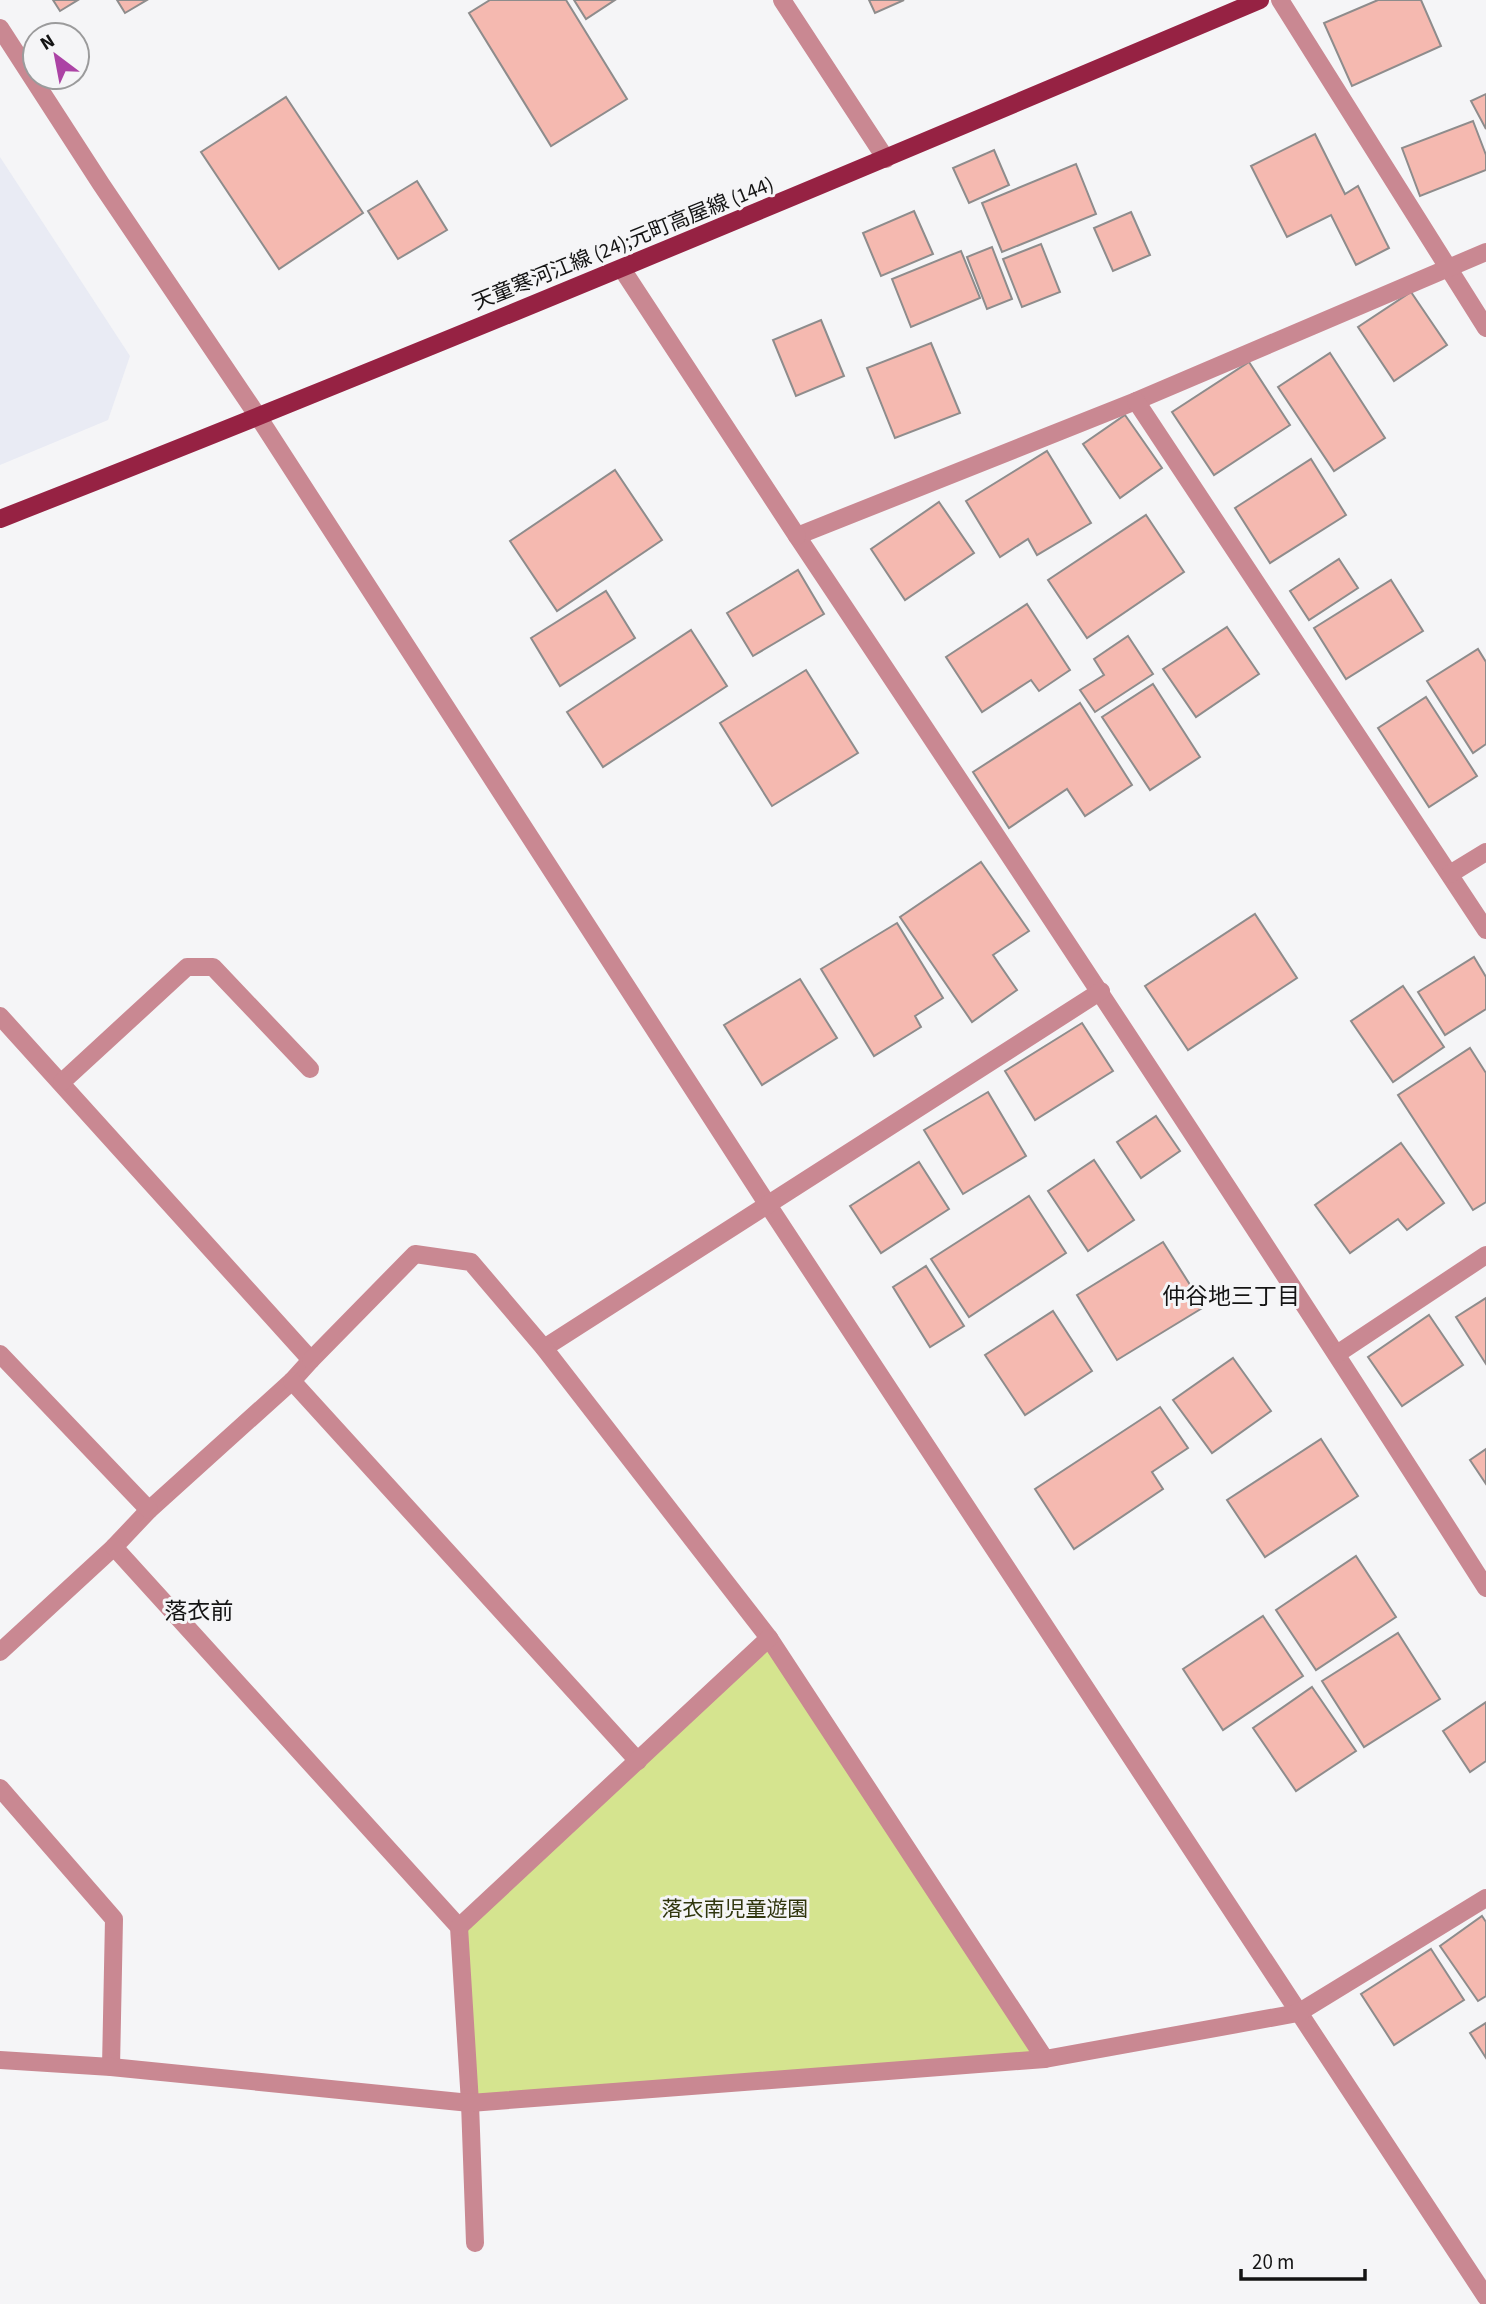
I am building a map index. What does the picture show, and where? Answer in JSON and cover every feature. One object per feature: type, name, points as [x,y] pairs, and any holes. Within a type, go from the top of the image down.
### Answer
[{"type":"main road","name":"天童寒河江線 (24);元町高屋線 (144)","points":[[0,519],[259,418],[622,269],[1261,0]]},
{"type":"street","points":[[782,0],[886,159]]},
{"type":"street","points":[[1280,0],[1486,328]]},
{"type":"street","points":[[0,27],[101,184],[259,418],[768,1205],[1486,2297]]},
{"type":"street","points":[[797,536],[1136,401],[1486,252]]},
{"type":"street","points":[[622,269],[1101,991],[1486,1588]]},
{"type":"street","points":[[1136,401],[1486,930]]},
{"type":"street","points":[[1450,874],[1486,852]]},
{"type":"street","points":[[62,1082],[187,967],[213,967],[310,1069]]},
{"type":"street","points":[[544,1348],[1101,991]]},
{"type":"street","points":[[0,1016],[311,1360]]},
{"type":"street","points":[[0,1652],[114,1547],[149,1510],[292,1381],[415,1254],[471,1262],[544,1348],[769,1638],[1045,2059]]},
{"type":"street","points":[[1337,1354],[1486,1255]]},
{"type":"street","points":[[0,1354],[149,1510]]},
{"type":"street","points":[[292,1381],[638,1760]]},
{"type":"street","points":[[114,1547],[459,1927],[475,2243]]},
{"type":"street","points":[[459,1927],[769,1638]]},
{"type":"street","points":[[0,1788],[114,1919],[111,2067]]},
{"type":"street","points":[[0,2060],[111,2067],[470,2103],[1045,2059],[1298,2013],[1486,1898]]},
{"type":"shaded area","points":[[0,157],[130,356],[108,420],[0,465]]},
{"type":"green space","name":"落衣南児童遊園","points":[[769,1638],[1045,2059],[470,2103],[459,1927]]},
{"type":"building","points":[[53,0],[78,0],[60,11]]},
{"type":"building","points":[[117,0],[147,0],[125,13]]},
{"type":"building","points":[[490,0],[566,0],[627,99],[551,146],[469,13]]},
{"type":"building","points":[[574,0],[615,0],[586,19]]},
{"type":"building","points":[[869,0],[904,0],[875,13]]},
{"type":"building","points":[[1378,0],[1421,0],[1441,46],[1352,86],[1324,23]]},
{"type":"building","points":[[1486,94],[1486,129],[1471,101]]},
{"type":"building","points":[[286,97],[363,213],[279,269],[201,152]]},
{"type":"building","points":[[1473,121],[1486,155],[1486,170],[1420,196],[1402,148]]},
{"type":"building","points":[[1315,134],[1345,194],[1358,186],[1389,248],[1356,265],[1331,215],[1287,237],[1251,166]]},
{"type":"building","points":[[994,150],[1009,185],[969,203],[953,168]]},
{"type":"building","points":[[1076,164],[1096,214],[1002,252],[982,203]]},
{"type":"building","points":[[417,181],[447,230],[398,259],[368,211]]},
{"type":"building","points":[[914,211],[933,254],[881,276],[863,233]]},
{"type":"building","points":[[1131,212],[1150,255],[1113,271],[1094,228]]},
{"type":"building","points":[[1041,244],[1060,292],[1022,307],[1003,259]]},
{"type":"building","points":[[992,247],[1012,299],[987,309],[967,257]]},
{"type":"building","points":[[961,251],[980,298],[911,327],[892,279]]},
{"type":"building","points":[[1411,292],[1447,345],[1394,381],[1358,327]]},
{"type":"building","points":[[821,320],[844,376],[796,396],[773,340]]},
{"type":"building","points":[[931,343],[960,413],[895,438],[867,368]]},
{"type":"building","points":[[1330,353],[1385,438],[1334,471],[1278,387]]},
{"type":"building","points":[[1249,362],[1290,425],[1214,475],[1172,412]]},
{"type":"building","points":[[1125,415],[1162,468],[1120,498],[1083,444]]},
{"type":"building","points":[[1047,451],[1091,523],[1037,555],[1028,539],[1000,557],[966,501]]},
{"type":"building","points":[[1311,459],[1346,515],[1270,563],[1235,508]]},
{"type":"building","points":[[615,470],[662,540],[557,611],[510,541]]},
{"type":"building","points":[[939,502],[974,553],[905,600],[871,549]]},
{"type":"building","points":[[1146,515],[1184,572],[1087,638],[1048,580]]},
{"type":"building","points":[[1339,559],[1358,588],[1309,620],[1290,591]]},
{"type":"building","points":[[798,570],[824,614],[753,656],[727,613]]},
{"type":"building","points":[[1391,580],[1423,631],[1346,679],[1314,628]]},
{"type":"building","points":[[606,591],[635,638],[560,686],[531,638]]},
{"type":"building","points":[[1027,604],[1070,670],[1039,691],[1031,680],[982,712],[946,657]]},
{"type":"building","points":[[1227,627],[1259,674],[1196,717],[1163,669]]},
{"type":"building","points":[[691,630],[727,686],[603,767],[567,712]]},
{"type":"building","points":[[1128,636],[1153,674],[1095,712],[1080,690],[1104,675],[1094,659]]},
{"type":"building","points":[[1478,649],[1486,662],[1486,744],[1473,753],[1427,681]]},
{"type":"building","points":[[806,670],[858,753],[772,806],[720,723]]},
{"type":"building","points":[[1153,684],[1200,757],[1150,790],[1102,717]]},
{"type":"building","points":[[1426,697],[1477,776],[1429,807],[1378,728]]},
{"type":"building","points":[[1080,703],[1132,785],[1085,816],[1067,789],[1009,828],[973,772]]},
{"type":"building","points":[[981,862],[1029,931],[993,955],[1017,990],[972,1022],[900,917]]},
{"type":"building","points":[[1255,914],[1297,978],[1188,1050],[1145,986]]},
{"type":"building","points":[[897,923],[943,998],[915,1016],[921,1027],[874,1056],[821,969]]},
{"type":"building","points":[[1474,957],[1486,977],[1486,1009],[1445,1035],[1418,992]]},
{"type":"building","points":[[800,979],[837,1038],[762,1085],[724,1025]]},
{"type":"building","points":[[1403,986],[1444,1047],[1393,1082],[1351,1021]]},
{"type":"building","points":[[1082,1023],[1113,1071],[1035,1120],[1005,1071]]},
{"type":"building","points":[[1470,1048],[1486,1073],[1486,1202],[1473,1210],[1398,1095]]},
{"type":"building","points":[[988,1092],[1026,1156],[963,1194],[924,1130]]},
{"type":"building","points":[[1156,1116],[1180,1151],[1141,1178],[1117,1142]]},
{"type":"building","points":[[1401,1143],[1444,1203],[1407,1230],[1398,1219],[1350,1253],[1315,1205]]},
{"type":"building","points":[[1094,1160],[1134,1220],[1088,1251],[1048,1191]]},
{"type":"building","points":[[919,1162],[949,1209],[881,1253],[850,1206]]},
{"type":"building","points":[[1029,1196],[1066,1253],[969,1317],[931,1259]]},
{"type":"building","points":[[1163,1242],[1204,1307],[1117,1360],[1077,1295]]},
{"type":"building","points":[[926,1266],[964,1326],[930,1347],[893,1287]]},
{"type":"building","points":[[1486,1298],[1486,1364],[1456,1317]]},
{"type":"building","points":[[1053,1311],[1092,1371],[1025,1415],[985,1355]]},
{"type":"building","points":[[1429,1315],[1463,1365],[1402,1406],[1368,1357]]},
{"type":"building","points":[[1233,1358],[1271,1411],[1212,1453],[1173,1400]]},
{"type":"building","points":[[1160,1407],[1188,1448],[1152,1472],[1163,1489],[1074,1549],[1035,1489]]},
{"type":"building","points":[[1321,1439],[1358,1496],[1265,1557],[1227,1500]]},
{"type":"building","points":[[1486,1449],[1486,1484],[1470,1460]]},
{"type":"building","points":[[1356,1556],[1396,1617],[1316,1670],[1276,1610]]},
{"type":"building","points":[[1263,1616],[1303,1676],[1223,1730],[1183,1669]]},
{"type":"building","points":[[1398,1633],[1440,1699],[1364,1747],[1322,1681]]},
{"type":"building","points":[[1312,1687],[1356,1751],[1296,1791],[1253,1728]]},
{"type":"building","points":[[1486,1702],[1486,1761],[1470,1772],[1443,1731]]},
{"type":"building","points":[[1482,1916],[1486,1922],[1486,1996],[1478,2001],[1440,1946]]},
{"type":"building","points":[[1431,1949],[1464,2000],[1394,2045],[1361,1994]]},
{"type":"building","points":[[1486,2023],[1486,2058],[1470,2033]]},
{"type":"district","name":"仲谷地三丁目","points":[[1231,1296]]},
{"type":"district","name":"落衣前","points":[[199,1611]]}]
